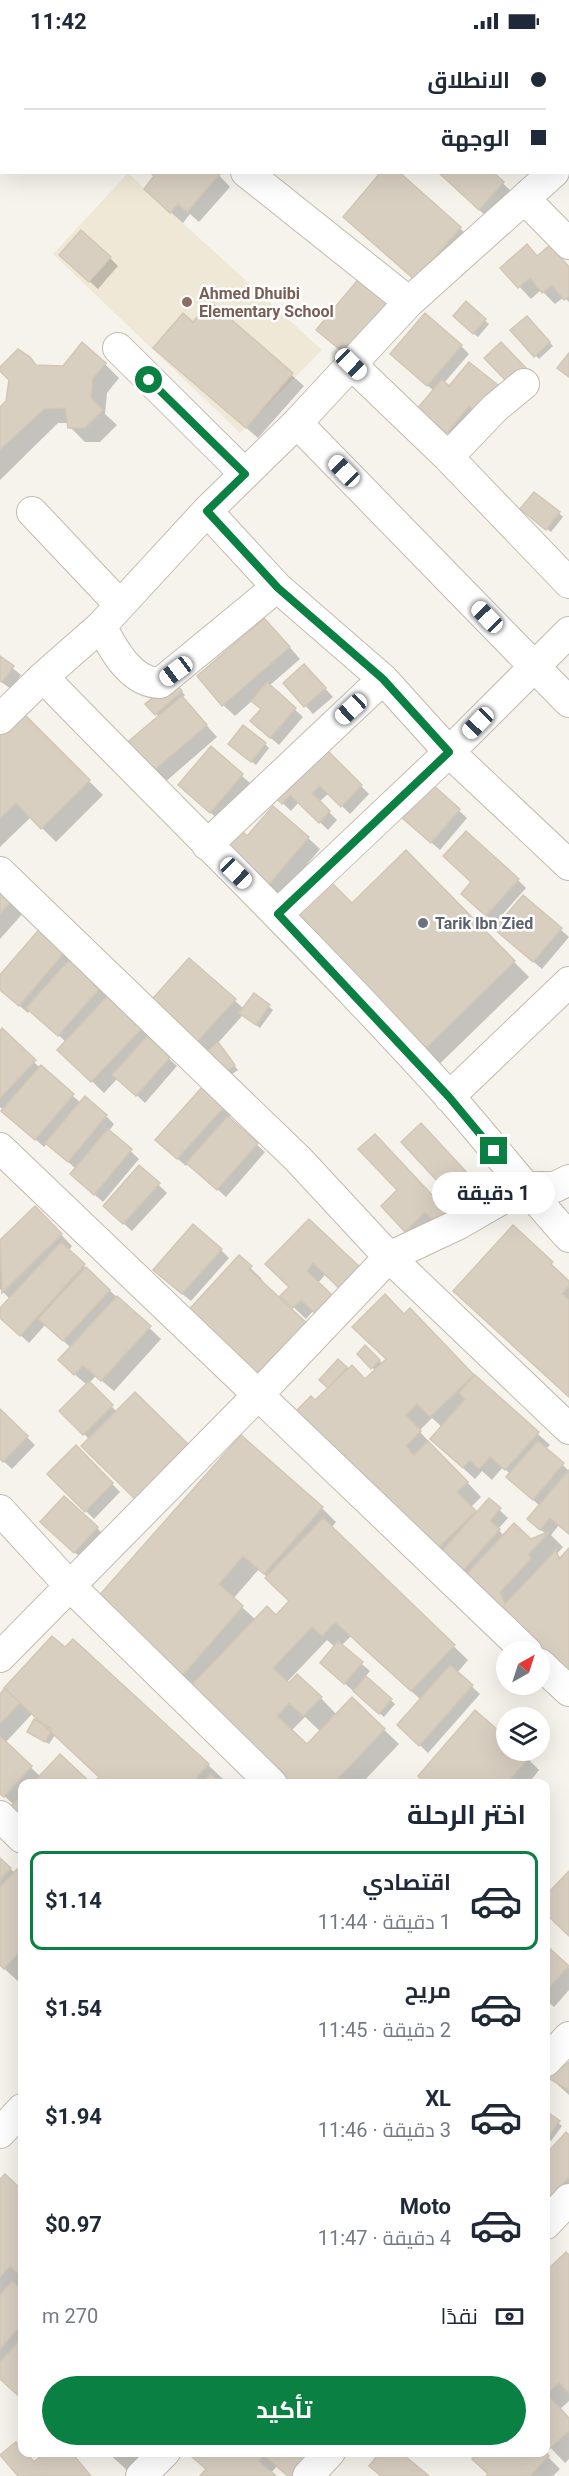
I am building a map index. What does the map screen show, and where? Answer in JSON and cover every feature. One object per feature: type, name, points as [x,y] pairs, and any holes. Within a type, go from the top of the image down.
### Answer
[{"type":"street","points":[[249,174],[409,302]]},
{"type":"street","points":[[0,719],[111,616],[207,511],[297,423],[409,302],[526,200],[552,174]]},
{"type":"street","points":[[526,200],[569,244]]},
{"type":"street","points":[[118,348],[245,474]]},
{"type":"street","points":[[351,364],[448,457],[569,583]]},
{"type":"street","points":[[448,457],[524,384]]},
{"type":"street","points":[[297,423],[569,702]]},
{"type":"street","points":[[207,511],[278,588],[383,679],[449,752],[569,864]]},
{"type":"street","points":[[32,512],[111,616],[116,654],[147,682],[160,683],[278,588]]},
{"type":"street","points":[[278,914],[449,752],[569,632]]},
{"type":"street","points":[[43,677],[207,845],[278,914],[449,1097],[523,1187],[569,1237]]},
{"type":"street","points":[[207,845],[383,679]]},
{"type":"street","points":[[0,872],[298,1159],[389,1257],[569,1429]]},
{"type":"street","points":[[449,1097],[569,982]]},
{"type":"street","points":[[0,1148],[515,1641]]},
{"type":"street","points":[[0,1657],[257,1396],[389,1257],[459,1224],[523,1187],[555,1187],[569,1180]]},
{"type":"street","points":[[0,1510],[69,1585],[267,1779]]},
{"type":"street","points":[[550,1673],[569,1691]]},
{"type":"street","points":[[0,1816],[18,1834]]},
{"type":"street","points":[[550,2220],[569,2199]]},
{"type":"street","points":[[141,2476],[160,2457]]},
{"type":"street","points":[[308,2476],[325,2457]]},
{"type":"shaded area","name":"Ahmed Dhuibi Elementary School","points":[[129,174],[322,350],[240,433],[53,254]]},
{"type":"building","points":[[152,174],[220,174],[187,212],[178,204],[170,213],[144,189],[154,176]]},
{"type":"building","points":[[379,174],[401,174],[461,227],[415,280],[343,217]]},
{"type":"building","points":[[440,174],[495,174],[504,182],[479,210]]},
{"type":"building","points":[[81,230],[111,257],[89,282],[59,255]]},
{"type":"building","points":[[527,244],[537,256],[550,245],[569,267],[569,296],[564,300],[552,285],[542,293],[530,278],[518,288],[500,268]]},
{"type":"building","points":[[361,276],[389,300],[344,353],[316,330]]},
{"type":"building","points":[[466,301],[486,319],[473,334],[453,316]]},
{"type":"building","points":[[211,302],[293,373],[246,428],[153,348],[183,313],[193,322]]},
{"type":"building","points":[[425,313],[462,345],[427,386],[390,354]]},
{"type":"building","points":[[527,316],[550,342],[534,357],[510,330]]},
{"type":"building","points":[[82,342],[106,363],[93,378],[91,398],[103,410],[85,428],[68,428],[65,408],[44,409],[0,450],[0,407],[6,401],[9,380],[0,371],[0,367],[18,349],[30,357],[36,365],[63,366]]},
{"type":"building","points":[[501,342],[528,370],[511,386],[484,358]]},
{"type":"building","points":[[569,353],[569,377],[557,368]]},
{"type":"building","points":[[469,362],[502,388],[480,415],[469,406],[447,433],[417,409],[442,379],[449,386]]},
{"type":"building","points":[[534,492],[560,512],[546,530],[520,509]]},
{"type":"building","points":[[264,618],[290,647],[222,706],[197,676]]},
{"type":"building","points":[[0,656],[14,666],[2,682],[0,681]]},
{"type":"building","points":[[304,664],[326,688],[304,707],[283,683]]},
{"type":"building","points":[[173,680],[182,691],[155,715],[145,704]]},
{"type":"building","points":[[267,682],[296,708],[270,738],[250,721],[261,709],[251,701]]},
{"type":"building","points":[[182,696],[207,725],[137,785],[111,756]]},
{"type":"building","points":[[20,710],[90,780],[41,829],[16,803],[0,819],[0,729]]},
{"type":"building","points":[[243,725],[266,743],[251,762],[228,744]]},
{"type":"building","points":[[211,746],[243,774],[210,813],[178,785]]},
{"type":"building","points":[[327,750],[362,785],[341,807],[320,786],[312,793],[330,811],[319,823],[290,795],[282,804],[268,791]]},
{"type":"building","points":[[432,784],[460,809],[431,843],[402,818]]},
{"type":"building","points":[[273,806],[309,837],[256,900],[211,862],[240,829],[247,836]]},
{"type":"building","points":[[466,831],[519,879],[486,916],[461,894],[471,882],[443,856]]},
{"type":"building","points":[[406,850],[515,961],[406,1068],[272,931],[327,878],[352,903]]},
{"type":"building","points":[[0,885],[14,898],[0,914]]},
{"type":"building","points":[[523,895],[562,928],[533,962],[494,929]]},
{"type":"building","points":[[42,926],[68,948],[19,1006],[0,990],[0,975]]},
{"type":"building","points":[[189,958],[236,999],[193,1046],[147,1005]]},
{"type":"building","points":[[69,960],[100,988],[58,1036],[26,1008]]},
{"type":"building","points":[[254,993],[270,1005],[256,1025],[239,1013]]},
{"type":"building","points":[[109,994],[143,1027],[91,1082],[57,1050]]},
{"type":"building","points":[[2,1028],[36,1060],[0,1098],[0,1031]]},
{"type":"building","points":[[147,1036],[170,1057],[136,1096],[112,1075]]},
{"type":"building","points":[[218,1042],[235,1065],[223,1074],[206,1052]]},
{"type":"building","points":[[41,1065],[74,1094],[35,1140],[1,1111]]},
{"type":"building","points":[[203,1086],[225,1106],[177,1159],[155,1140]]},
{"type":"building","points":[[85,1096],[107,1115],[68,1162],[45,1143]]},
{"type":"building","points":[[228,1116],[258,1143],[217,1190],[186,1163]]},
{"type":"building","points":[[421,1123],[484,1191],[464,1210],[401,1142]]},
{"type":"building","points":[[108,1129],[132,1149],[94,1195],[70,1174]]},
{"type":"building","points":[[375,1134],[448,1212],[436,1223],[425,1212],[405,1232],[381,1206],[397,1190],[358,1149]]},
{"type":"building","points":[[139,1165],[160,1183],[123,1224],[103,1206]]},
{"type":"building","points":[[35,1206],[62,1234],[2,1293],[0,1240]]},
{"type":"building","points":[[309,1219],[364,1271],[343,1292],[313,1263],[307,1271],[336,1299],[319,1317],[301,1300],[293,1308],[280,1296],[289,1287],[265,1264]]},
{"type":"building","points":[[193,1224],[222,1249],[182,1294],[153,1270]]},
{"type":"building","points":[[513,1225],[553,1262],[551,1264],[569,1281],[569,1286],[562,1294],[569,1300],[569,1397],[453,1291]]},
{"type":"building","points":[[61,1242],[85,1264],[20,1336],[0,1318],[0,1308]]},
{"type":"building","points":[[239,1255],[252,1266],[249,1269],[312,1328],[258,1385],[184,1315]]},
{"type":"building","points":[[86,1267],[110,1290],[63,1341],[38,1319]]},
{"type":"building","points":[[385,1294],[404,1314],[410,1308],[474,1375],[430,1417],[417,1404],[406,1415],[421,1431],[406,1446],[414,1455],[428,1441],[468,1482],[457,1492],[476,1511],[427,1559],[290,1417],[311,1396],[315,1400],[352,1365],[365,1379],[386,1359],[352,1327]]},
{"type":"building","points":[[117,1296],[151,1326],[101,1381],[83,1365],[74,1375],[58,1360]]},
{"type":"building","points":[[365,1345],[380,1360],[371,1369],[357,1354]]},
{"type":"building","points":[[338,1359],[347,1367],[328,1388],[319,1380]]},
{"type":"building","points":[[475,1375],[539,1432],[505,1470],[490,1457],[479,1469],[470,1460],[463,1468],[430,1439],[465,1399],[459,1393]]},
{"type":"building","points":[[89,1381],[113,1405],[83,1435],[59,1411]]},
{"type":"building","points":[[135,1392],[189,1445],[135,1499],[81,1446]]},
{"type":"building","points":[[0,1409],[28,1436],[3,1462],[0,1459]]},
{"type":"building","points":[[241,1435],[323,1507],[264,1574],[243,1556],[219,1584],[243,1606],[183,1675],[96,1599]]},
{"type":"building","points":[[538,1441],[564,1463],[533,1500],[506,1477]]},
{"type":"building","points":[[76,1445],[113,1483],[85,1512],[47,1474]]},
{"type":"building","points":[[569,1470],[569,1534],[550,1518],[540,1530],[527,1519]]},
{"type":"building","points":[[64,1496],[98,1527],[74,1553],[40,1522]]},
{"type":"building","points":[[489,1498],[501,1508],[490,1521],[500,1529],[458,1576],[437,1557]]},
{"type":"building","points":[[323,1518],[455,1645],[411,1691],[335,1622],[322,1636],[312,1627],[273,1668],[289,1683],[297,1674],[322,1697],[303,1716],[289,1703],[277,1716],[307,1744],[352,1697],[385,1729],[338,1779],[277,1779],[186,1691],[267,1606],[276,1615],[289,1601],[265,1578]]},
{"type":"building","points":[[514,1523],[531,1539],[550,1531],[529,1554],[531,1559],[500,1592],[505,1604],[556,1550],[559,1559],[569,1548],[569,1702],[550,1679],[550,1641],[520,1641],[466,1575]]},
{"type":"building","points":[[52,1636],[65,1647],[73,1639],[209,1764],[196,1779],[97,1779],[99,1777],[4,1688]]},
{"type":"building","points":[[338,1641],[363,1662],[344,1684],[320,1663]]},
{"type":"building","points":[[450,1665],[473,1685],[419,1746],[397,1725]]},
{"type":"building","points":[[366,1676],[392,1699],[379,1714],[353,1691]]},
{"type":"building","points":[[5,1688],[20,1703],[0,1724],[0,1694]]},
{"type":"building","points":[[475,1710],[496,1728],[496,1761],[526,1761],[510,1779],[421,1779],[418,1776]]},
{"type":"building","points":[[34,1719],[52,1729],[45,1742],[27,1732]]},
{"type":"building","points":[[0,1736],[32,1766],[4,1797],[0,1794]]},
{"type":"building","points":[[60,1754],[87,1779],[37,1779]]},
{"type":"building","points":[[211,1774],[216,1779],[206,1779]]},
{"type":"building","points":[[18,1799],[18,1816],[10,1808]]},
{"type":"building","points":[[0,1858],[11,1868],[0,1880]]},
{"type":"building","points":[[18,1870],[18,1953],[4,1969],[0,1965],[0,1887]]},
{"type":"building","points":[[569,1871],[569,1936],[550,1918],[550,1891]]},
{"type":"building","points":[[550,1949],[569,1966],[550,1987]]},
{"type":"building","points":[[569,2062],[569,2090],[550,2079],[550,2076]]},
{"type":"building","points":[[550,2114],[560,2121],[550,2134]]},
{"type":"building","points":[[566,2132],[569,2135],[569,2177],[550,2198],[550,2150]]},
{"type":"building","points":[[5,2174],[18,2186],[18,2273],[10,2266],[0,2277],[0,2179]]},
{"type":"building","points":[[566,2252],[569,2255],[569,2393],[559,2383],[550,2391],[550,2267]]},
{"type":"building","points":[[12,2281],[18,2286],[18,2329],[0,2349],[0,2295]]},
{"type":"building","points":[[18,2342],[18,2395],[0,2379],[0,2362]]},
{"type":"building","points":[[550,2397],[569,2418],[569,2431],[550,2448]]},
{"type":"building","points":[[16,2442],[18,2457],[30,2457],[34,2462],[40,2457],[75,2457],[91,2476],[18,2476],[0,2455]]},
{"type":"building","points":[[192,2457],[263,2457],[259,2461],[276,2476],[200,2476],[206,2469]]},
{"type":"building","points":[[266,2457],[301,2457],[313,2468],[307,2476],[288,2476]]},
{"type":"building","points":[[376,2457],[406,2457],[429,2476],[381,2476],[369,2466]]},
{"type":"building","points":[[474,2457],[548,2457],[530,2476],[486,2476],[488,2474],[472,2459]]},
{"type":"place","name":"Ahmed Dhuibi Elementary School","points":[[187,302]]},
{"type":"place","name":"Tarik Ibn Zied","points":[[423,923]]},
{"type":"route","points":[[149,380],[245,474],[207,511],[278,588],[383,679],[449,752],[278,914],[449,1097],[494,1151]]}]
